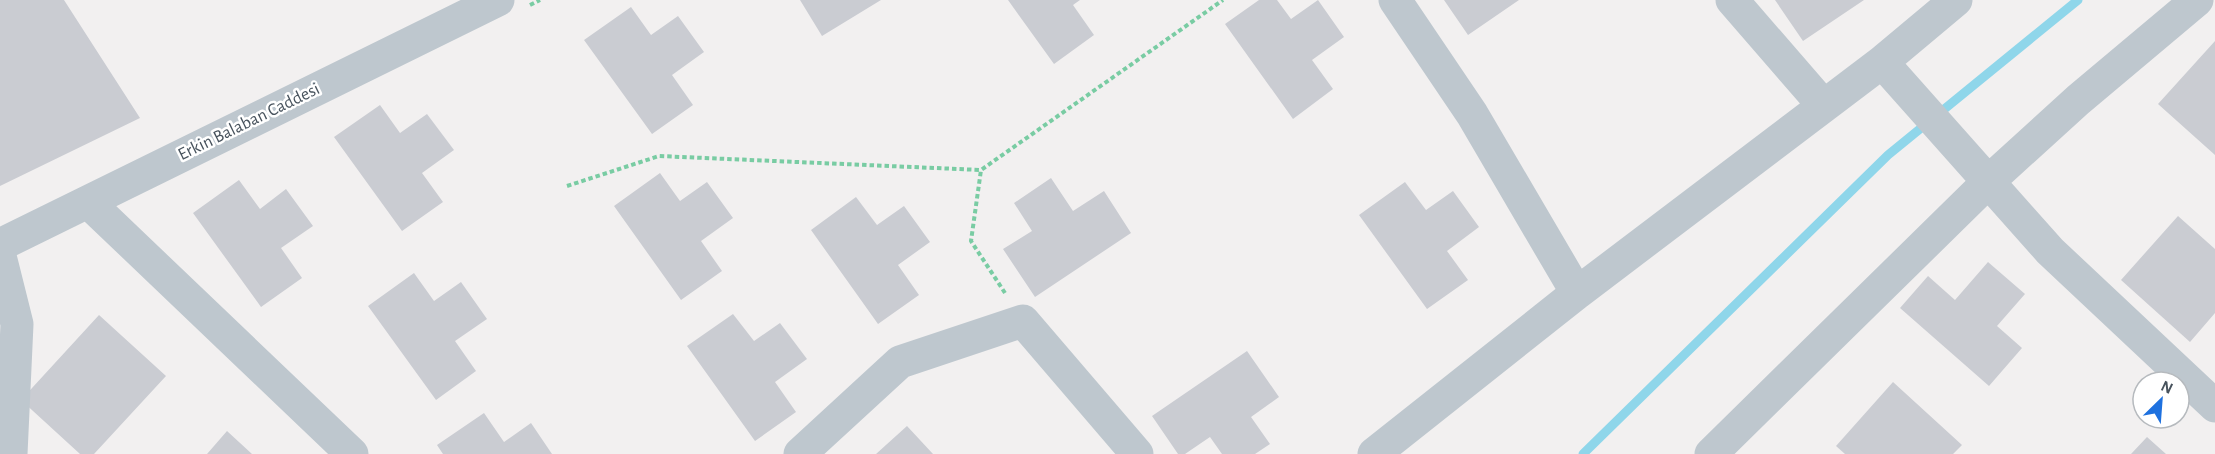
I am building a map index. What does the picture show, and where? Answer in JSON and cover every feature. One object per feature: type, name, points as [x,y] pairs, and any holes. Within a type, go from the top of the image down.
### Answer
[{"type":"street","name":"Erkin Balaban Caddesi","points":[[0,246],[498,0]]},
{"type":"street","points":[[1395,0],[1472,114],[1577,293]]},
{"type":"street","points":[[1732,0],[1824,106]]},
{"type":"street","points":[[1374,454],[1577,293],[1882,62],[1956,0]]},
{"type":"street","points":[[1711,454],[1989,181],[2078,100],[2197,0]]},
{"type":"street","points":[[1882,62],[2050,251],[2215,406]]},
{"type":"street","points":[[88,202],[352,454]]},
{"type":"street","points":[[0,256],[17,324],[11,454]]},
{"type":"street","points":[[800,454],[900,362],[1023,321],[1137,454]]},
{"type":"path","points":[[567,186],[659,156],[981,171],[1223,0]]},
{"type":"path","points":[[981,171],[971,241],[1023,321]]},
{"type":"building","points":[[0,0],[64,0],[140,118],[0,186]]},
{"type":"building","points":[[800,0],[881,0],[822,36]]},
{"type":"building","points":[[1008,0],[1080,0],[1073,5],[1094,35],[1054,64]]},
{"type":"building","points":[[1259,0],[1277,0],[1291,19],[1318,0],[1344,37],[1312,60],[1333,89],[1293,119],[1225,24]]},
{"type":"building","points":[[1444,0],[1519,0],[1468,35]]},
{"type":"building","points":[[1775,0],[1864,0],[1803,41]]},
{"type":"building","points":[[631,7],[651,35],[678,16],[704,52],[672,75],[693,105],[652,134],[584,40]]},
{"type":"building","points":[[2215,41],[2215,155],[2158,104]]},
{"type":"building","points":[[380,105],[400,133],[427,114],[454,150],[422,173],[443,202],[402,231],[334,137]]},
{"type":"building","points":[[660,173],[680,201],[707,182],[733,218],[701,241],[722,271],[681,300],[614,206]]},
{"type":"building","points":[[1051,178],[1073,211],[1104,191],[1131,233],[1035,297],[1003,249],[1032,231],[1014,203]]},
{"type":"building","points":[[239,180],[260,209],[286,189],[313,226],[281,248],[302,278],[261,307],[193,213]]},
{"type":"building","points":[[1405,182],[1426,210],[1453,191],[1479,227],[1447,251],[1468,280],[1427,309],[1359,215]]},
{"type":"building","points":[[856,197],[877,225],[904,206],[930,242],[898,265],[919,295],[878,324],[811,230]]},
{"type":"building","points":[[2178,216],[2215,249],[2215,313],[2190,342],[2121,280]]},
{"type":"building","points":[[1988,262],[2025,294],[1997,326],[2022,348],[1989,386],[1900,308],[1928,276],[1955,300]]},
{"type":"building","points":[[414,273],[434,301],[461,282],[487,319],[455,341],[476,371],[436,400],[368,306]]},
{"type":"building","points":[[733,314],[754,341],[780,323],[807,359],[775,382],[796,412],[755,441],[687,346]]},
{"type":"building","points":[[99,315],[166,376],[94,454],[80,454],[21,400]]},
{"type":"building","points":[[1247,351],[1279,397],[1251,417],[1270,444],[1255,454],[1222,454],[1210,437],[1185,454],[1178,454],[1152,416]]},
{"type":"building","points":[[1893,382],[1962,445],[1953,454],[1845,454],[1836,446]]},
{"type":"building","points":[[484,413],[504,442],[531,423],[552,454],[443,454],[437,445]]},
{"type":"building","points":[[907,426],[933,454],[876,454]]},
{"type":"building","points":[[227,431],[252,454],[207,454]]},
{"type":"building","points":[[2147,437],[2166,454],[2131,454]]},
{"type":"waterway","points":[[1583,454],[1888,155],[2078,0]]}]
